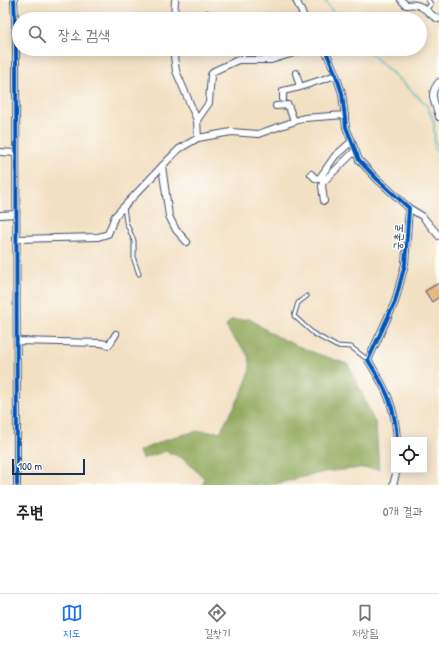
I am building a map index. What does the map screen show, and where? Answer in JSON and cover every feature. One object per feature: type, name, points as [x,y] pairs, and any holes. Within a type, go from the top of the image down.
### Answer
[{"type":"street","points":[[14,0],[15,12]]},
{"type":"street","points":[[174,12],[175,0]]},
{"type":"street","points":[[296,0],[302,12]]},
{"type":"street","points":[[402,0],[406,5],[416,5],[426,10],[433,17],[439,19]]},
{"type":"street","points":[[16,56],[17,485]]},
{"type":"street","points":[[174,56],[176,71],[197,120],[198,138]]},
{"type":"street","points":[[197,120],[209,103],[211,75],[214,71],[238,60],[271,60],[284,56]]},
{"type":"street","points":[[328,56],[342,93],[346,127],[359,160],[376,179],[409,208],[422,216],[439,236]]},
{"type":"street","points":[[296,73],[300,86]]},
{"type":"street","points":[[283,100],[282,91],[285,89],[336,76]]},
{"type":"street","points":[[439,82],[433,89],[432,95],[439,117]]},
{"type":"street","points":[[276,106],[288,106],[294,121]]},
{"type":"street","points":[[16,239],[104,236],[108,234],[115,216],[179,149],[198,138],[231,132],[258,134],[294,121],[317,116],[345,115]]},
{"type":"street","points":[[310,174],[314,178],[319,179],[335,156],[352,142]]},
{"type":"street","points":[[324,201],[322,186],[323,182],[355,151]]},
{"type":"street","points":[[0,152],[16,153]]},
{"type":"street","points":[[162,166],[168,216],[176,230],[187,242]]},
{"type":"street","name":"궁촌로","points":[[368,360],[395,302],[406,264],[409,208]]},
{"type":"street","points":[[0,215],[16,214]]},
{"type":"street","points":[[17,341],[101,343],[109,346],[116,334]]},
{"type":"street","points":[[368,360],[387,391],[393,408],[397,437]]},
{"type":"street","points":[[393,485],[396,473]]},
{"type":"lane","points":[[426,10],[431,4],[428,0]]},
{"type":"lane","points":[[124,207],[126,222],[134,241],[134,260],[139,274]]},
{"type":"lane","points":[[307,296],[298,303],[294,316],[314,334],[336,346],[350,347],[368,360]]},
{"type":"green space","points":[[250,319],[273,334],[297,346],[348,364],[376,425],[379,469],[361,468],[324,472],[271,485],[203,485],[204,478],[184,459],[166,451],[142,459],[139,451],[173,437],[198,431],[220,432],[235,406],[245,384],[249,374],[250,365],[249,358],[244,349],[231,335],[226,326],[231,320]]},
{"type":"building","points":[[439,283],[439,297],[432,302],[425,291]]},
{"type":"waterway","points":[[325,0],[333,12]]},
{"type":"waterway","points":[[374,56],[427,105],[434,123],[435,149],[439,157]]},
{"type":"cycle path","points":[[14,0],[15,12]]},
{"type":"cycle path","points":[[16,56],[17,485]]},
{"type":"cycle path","points":[[328,56],[342,93],[346,127],[359,160],[377,179],[409,208],[405,264],[395,302],[368,360],[385,389],[392,407],[397,437]]}]
